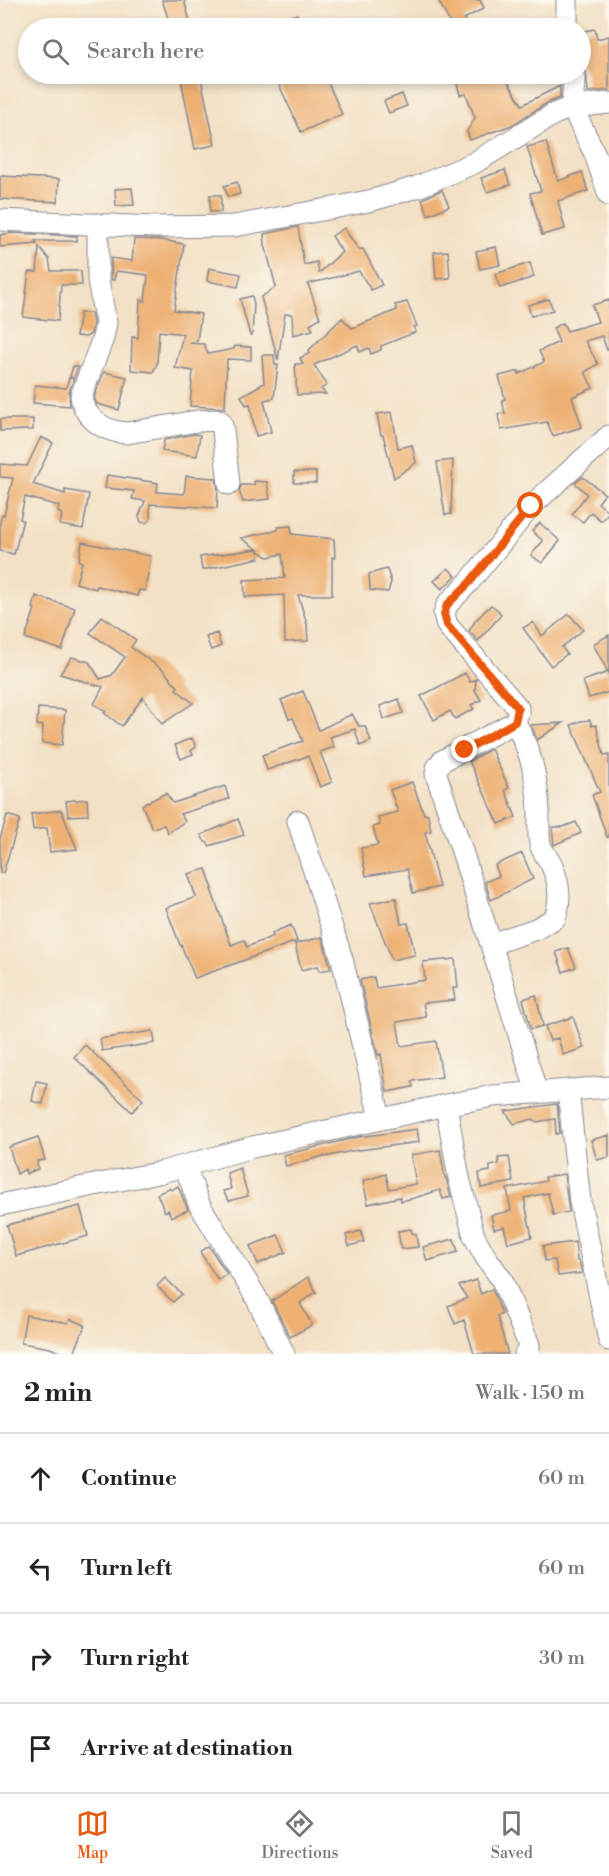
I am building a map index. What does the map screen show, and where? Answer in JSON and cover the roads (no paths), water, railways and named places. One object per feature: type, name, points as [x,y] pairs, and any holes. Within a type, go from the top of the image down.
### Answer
[{"type":"street","points":[[567,0],[567,18]]},
{"type":"street","points":[[574,84],[572,107],[595,154],[609,195]]},
{"type":"street","points":[[0,220],[154,227],[234,226],[373,200],[417,187],[474,164],[554,114],[572,107],[609,104]]},
{"type":"street","points":[[98,224],[98,280],[106,322],[103,338],[81,396],[82,405],[99,425],[116,432],[127,433],[197,421],[218,420],[223,430],[229,484]]},
{"type":"street","points":[[491,944],[536,928],[555,918],[560,902],[557,879],[541,848],[533,764],[526,742],[515,722],[518,708],[447,625],[444,611],[531,506],[609,436]]},
{"type":"street","points":[[515,722],[442,761],[436,774],[537,1093]]},
{"type":"street","points":[[298,821],[342,959],[380,1118]]},
{"type":"street","points":[[0,1205],[158,1173],[253,1147],[446,1105],[493,1096],[609,1087]]},
{"type":"street","points":[[568,1090],[579,1202],[609,1340]]},
{"type":"street","points":[[446,1105],[459,1178],[474,1236],[502,1280],[515,1307],[529,1345],[525,1354]]},
{"type":"street","points":[[185,1166],[199,1204],[256,1297],[284,1354]]}]
